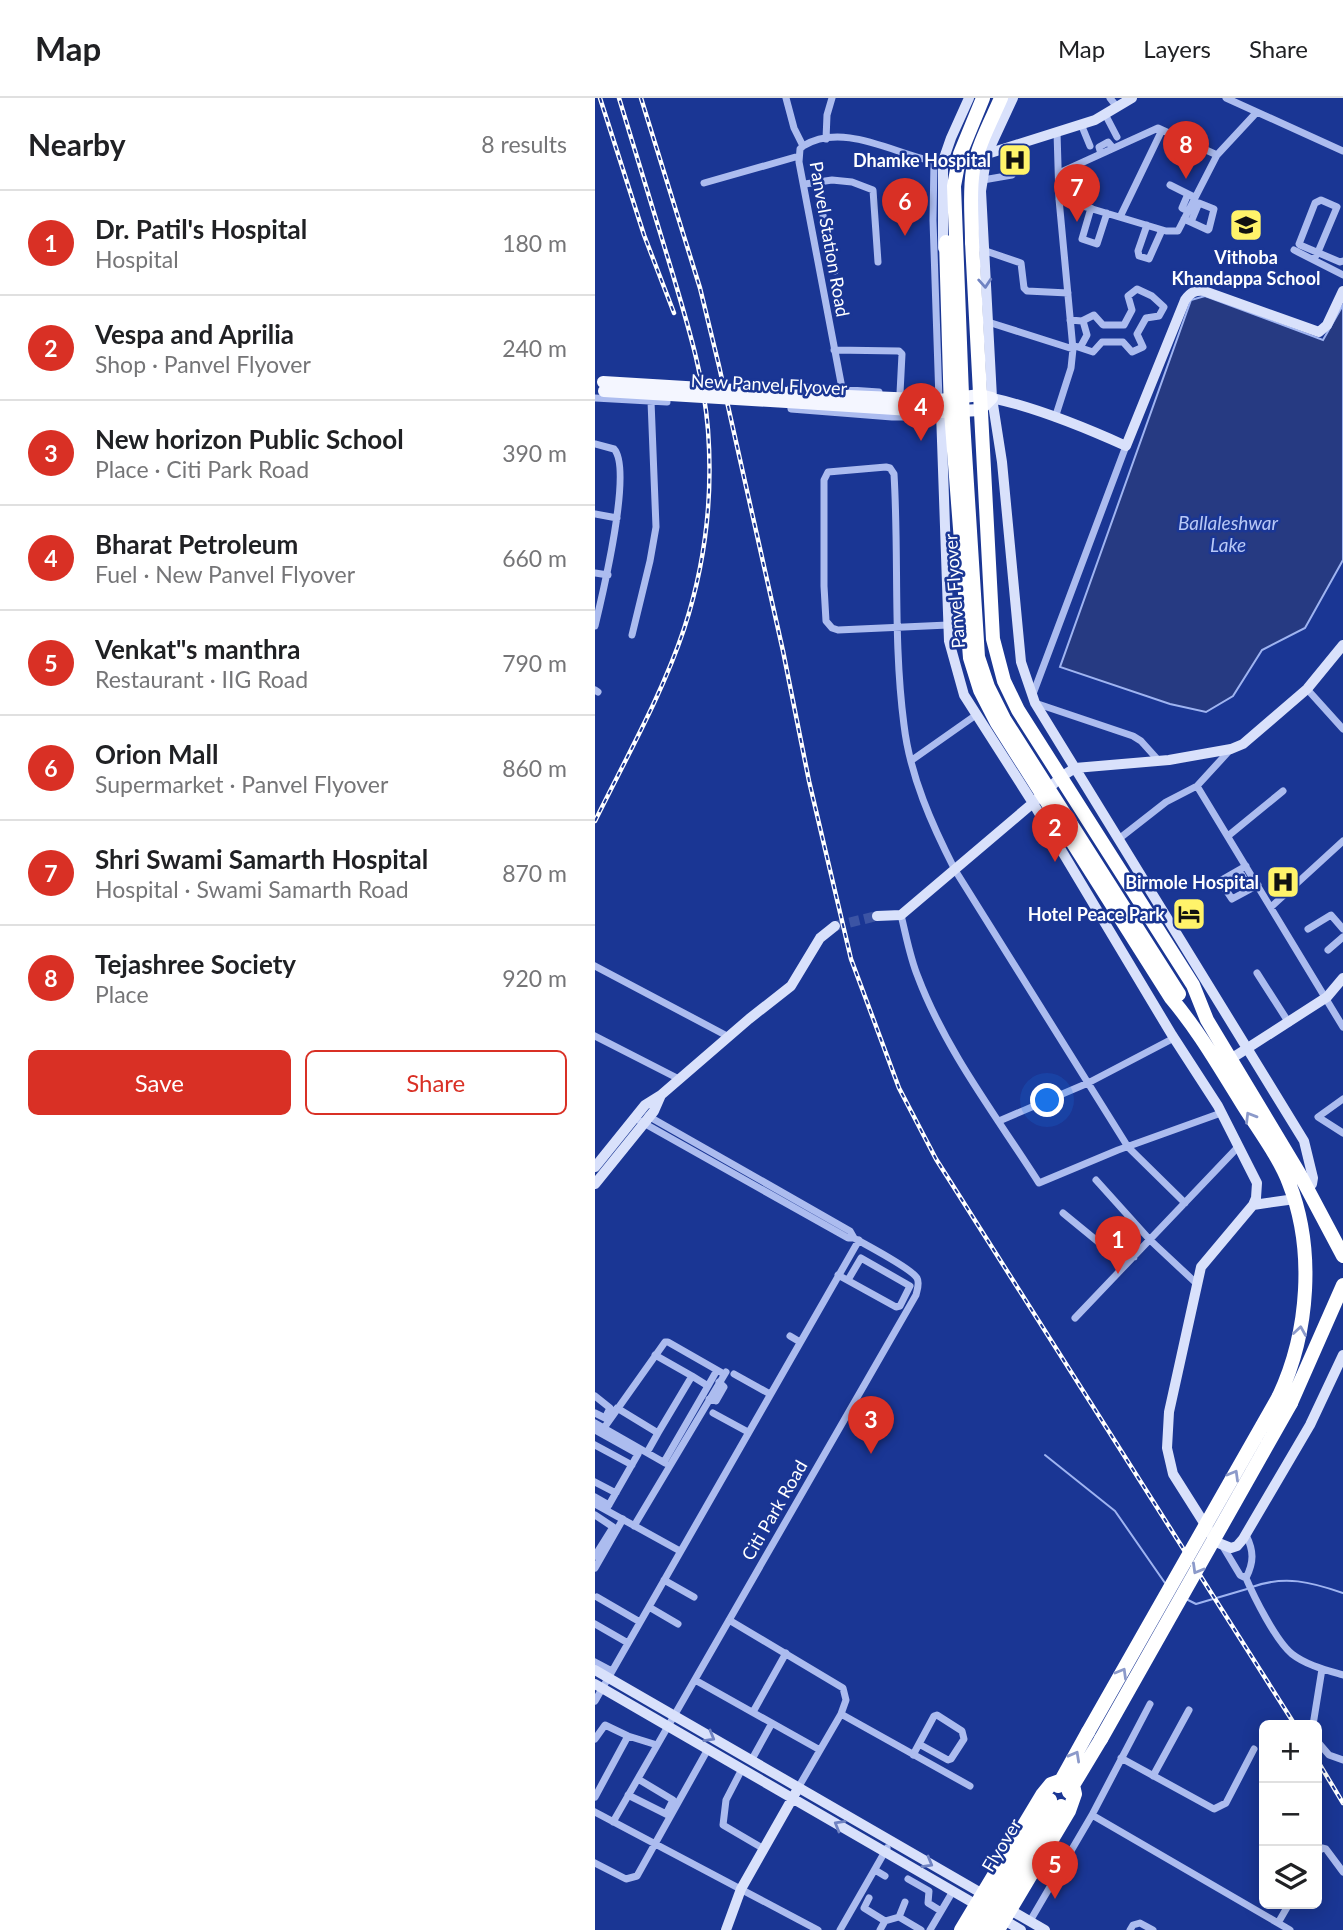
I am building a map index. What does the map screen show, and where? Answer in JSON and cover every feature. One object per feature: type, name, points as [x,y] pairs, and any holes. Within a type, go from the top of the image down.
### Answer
[{"type":"highway","points":[[972,98],[950,163],[946,242],[951,374],[946,406],[970,658],[988,706],[1038,799],[1171,998],[1201,1023]]},
{"type":"highway","name":"Panvel Flyover","points":[[983,98],[960,154],[954,186],[961,382],[978,657],[988,687],[1004,719],[1183,992]]},
{"type":"highway","name":"Panvel Flyover","points":[[992,98],[968,156],[962,187],[969,382],[986,655],[995,684],[1011,715],[1201,1023]]},
{"type":"highway","points":[[1001,98],[985,133],[973,169],[971,187],[978,246],[985,373],[984,509],[994,646],[1011,697],[1193,985],[1201,1023],[1307,1188],[1343,1254]]},
{"type":"highway","points":[[1225,1063],[1288,1179],[1302,1231],[1305,1288],[1297,1348],[1285,1400]]},
{"type":"highway","points":[[1067,1783],[1285,1400],[1342,1287]]},
{"type":"highway","points":[[961,1930],[1042,1795],[1051,1783],[1067,1783]]},
{"type":"highway","points":[[1004,1920],[1069,1811],[1075,1794],[1067,1783]]},
{"type":"highway","name":"Flyover","points":[[972,1930],[1067,1783]]},
{"type":"highway","name":"Flyover","points":[[986,1930],[1055,1803]]},
{"type":"main road","name":"New Panvel Flyover","points":[[599,389],[946,406],[984,401]]},
{"type":"street","name":"Panvel Station Road","points":[[786,98],[794,128],[803,146],[799,156],[842,388]]},
{"type":"street","points":[[826,139],[827,115],[832,98]]},
{"type":"street","points":[[972,98],[939,161],[933,220],[946,406],[949,641],[964,695],[1038,799],[1174,1038],[1221,1113],[1257,1183],[1253,1205],[1201,1267],[1169,1412],[1167,1448],[1173,1474],[1216,1542],[1231,1548],[1237,1546],[1246,1535],[1310,1424],[1343,1355]]},
{"type":"street","points":[[985,373],[988,322],[978,246],[981,191],[988,154],[1013,98]]},
{"type":"street","points":[[803,146],[826,139],[860,140],[939,161],[988,154],[1081,124],[1105,114],[1114,102],[1132,98]]},
{"type":"street","points":[[1226,98],[1343,151]]},
{"type":"street","points":[[1059,199],[1120,217],[1160,233],[1178,231],[1187,217],[1191,196],[1217,155],[1256,113]]},
{"type":"street","points":[[1105,114],[1117,137]]},
{"type":"street","points":[[1081,124],[1100,150]]},
{"type":"street","points":[[1059,173],[1100,150],[1158,128],[1217,155]]},
{"type":"street","points":[[1120,217],[1162,130]]},
{"type":"street","points":[[1055,418],[1075,347],[1059,199],[1057,132]]},
{"type":"street","points":[[704,183],[799,156]]},
{"type":"street","points":[[939,161],[942,187],[944,361],[951,374]]},
{"type":"street","points":[[983,180],[1012,175]]},
{"type":"street","points":[[805,184],[832,180],[852,182],[873,190],[878,262]]},
{"type":"street","points":[[816,183],[837,270],[822,274]]},
{"type":"street","points":[[1170,185],[1191,196]]},
{"type":"street","points":[[1316,255],[1340,208],[1321,200],[1315,203],[1299,242],[1300,245],[1343,275]]},
{"type":"street","points":[[1091,210],[1082,239],[1090,242],[1098,243],[1107,215]]},
{"type":"street","points":[[1146,229],[1137,251],[1139,256],[1149,259],[1160,233]]},
{"type":"street","points":[[978,246],[1021,263],[1024,288],[1027,291],[1068,293]]},
{"type":"street","points":[[1294,250],[1343,261]]},
{"type":"street","points":[[988,322],[1093,352],[1102,342],[1123,342],[1132,352],[1143,347],[1137,334],[1146,318],[1159,316],[1164,307],[1152,296],[1137,289],[1128,296],[1132,310],[1124,325],[1103,325],[1094,315],[1083,321],[1070,320]]},
{"type":"street","points":[[1034,700],[1126,446],[1185,299],[1196,290],[1204,291],[1319,332],[1327,325],[1343,291]]},
{"type":"street","points":[[1075,347],[1087,335],[1083,321]]},
{"type":"street","points":[[834,351],[899,351],[902,354],[900,393]]},
{"type":"street","points":[[792,386],[900,393],[946,406],[892,417],[791,409],[789,390],[792,386]]},
{"type":"street","points":[[599,389],[667,402]]},
{"type":"street","points":[[632,635],[656,527],[651,401]]},
{"type":"street","points":[[1126,446],[1055,418],[984,401],[1002,462],[1019,650],[1027,683],[1034,700],[1075,768],[1304,1140],[1313,1178],[1312,1184],[1307,1188]]},
{"type":"street","points":[[595,444],[608,446],[618,454],[617,518],[608,575],[595,625]]},
{"type":"street","points":[[948,625],[899,627],[838,630],[829,626],[824,586],[824,480],[828,472],[886,467],[893,471],[899,627],[904,726],[918,783],[935,830],[954,870],[1128,1147],[1185,1203]]},
{"type":"street","points":[[595,514],[617,518]]},
{"type":"street","points":[[595,573],[608,575]]},
{"type":"street","points":[[877,916],[901,915],[1061,777],[1075,768],[1159,761],[1231,750],[1243,744],[1307,689],[1343,645]]},
{"type":"street","points":[[1307,689],[1343,729]]},
{"type":"street","points":[[1034,700],[1133,736],[1142,741],[1159,761]]},
{"type":"street","points":[[912,760],[976,715]]},
{"type":"street","points":[[1120,838],[1166,802],[1197,786],[1231,750]]},
{"type":"street","points":[[1197,786],[1228,836],[1254,887],[1271,907],[1343,1027]]},
{"type":"street","points":[[1228,836],[1283,791]]},
{"type":"street","points":[[1271,907],[1343,841]]},
{"type":"street","points":[[1243,868],[1219,881],[1232,899],[1254,887]]},
{"type":"street","points":[[901,915],[917,975],[930,1006],[1039,1183],[1221,1113]]},
{"type":"street","points":[[1308,929],[1331,915],[1343,929]]},
{"type":"street","points":[[595,1167],[661,1095],[791,986],[820,938],[835,926]]},
{"type":"street","points":[[1328,950],[1343,937]]},
{"type":"street","points":[[595,966],[733,1034]]},
{"type":"street","points":[[1257,973],[1289,1023]]},
{"type":"street","points":[[1225,1063],[1327,997],[1343,978]]},
{"type":"street","points":[[595,1036],[679,1080]]},
{"type":"street","points":[[999,1121],[1089,1083],[1174,1038]]},
{"type":"street","points":[[1343,1100],[1318,1116],[1343,1133]]},
{"type":"street","points":[[595,1184],[641,1117]]},
{"type":"street","points":[[595,1701],[602,1684],[800,1342],[856,1239],[850,1231],[762,1186],[641,1117]]},
{"type":"street","points":[[1075,1318],[1238,1147]]},
{"type":"street","points":[[1096,1180],[1150,1240],[1196,1283]]},
{"type":"street","points":[[1253,1205],[1295,1199]]},
{"type":"street","points":[[1063,1213],[1114,1254],[1134,1257]]},
{"type":"street","name":"Citi Park Road","points":[[613,1822],[632,1797],[657,1745],[916,1295],[919,1285],[917,1278],[856,1239]]},
{"type":"street","points":[[848,1280],[860,1259],[864,1259],[910,1286],[898,1307]]},
{"type":"street","points":[[838,1275],[906,1312]]},
{"type":"street","points":[[790,1336],[800,1342]]},
{"type":"street","points":[[604,1428],[655,1355],[668,1342],[770,1394]]},
{"type":"street","points":[[655,1355],[708,1386]]},
{"type":"street","points":[[666,1462],[725,1372]]},
{"type":"street","points":[[634,1525],[708,1386],[725,1372]]},
{"type":"street","points":[[607,1507],[632,1465],[658,1433],[692,1376]]},
{"type":"street","points":[[595,1396],[610,1408],[605,1418],[595,1413]]},
{"type":"street","points":[[617,1408],[658,1433]]},
{"type":"street","points":[[713,1413],[748,1432]]},
{"type":"street","points":[[609,1420],[611,1427],[643,1451]]},
{"type":"street","points":[[595,1423],[643,1451]]},
{"type":"street","points":[[595,1430],[666,1462]]},
{"type":"street","points":[[595,1445],[632,1465]]},
{"type":"street","points":[[595,1482],[616,1493]]},
{"type":"street","points":[[595,1497],[623,1519],[680,1551]]},
{"type":"street","points":[[595,1504],[607,1507]]},
{"type":"street","points":[[595,1515],[612,1525],[604,1546]]},
{"type":"street","points":[[595,1568],[597,1557],[623,1519]]},
{"type":"street","points":[[1246,1535],[1254,1550],[1251,1569],[1246,1579]]},
{"type":"street","points":[[1222,1545],[1240,1575],[1246,1579],[1284,1646],[1300,1659],[1343,1675]]},
{"type":"street","points":[[664,1580],[694,1597]]},
{"type":"street","points":[[597,1597],[640,1622]]},
{"type":"street","points":[[649,1606],[678,1624]]},
{"type":"street","points":[[726,1930],[741,1889],[841,1714],[846,1700],[843,1688],[729,1620]]},
{"type":"street","points":[[595,1624],[628,1643]]},
{"type":"street","points":[[753,1712],[786,1653]]},
{"type":"street","points":[[595,1662],[602,1684]]},
{"type":"street","points":[[1314,1720],[1322,1669]]},
{"type":"street","points":[[595,1670],[602,1684],[751,1761],[795,1793]]},
{"type":"street","points":[[695,1680],[820,1750]]},
{"type":"street","points":[[1025,1927],[1092,1815],[1150,1703]]},
{"type":"street","points":[[1153,1776],[1189,1710]]},
{"type":"street","points":[[841,1714],[970,1786]]},
{"type":"street","points":[[913,1755],[934,1716],[937,1715],[962,1731],[964,1739],[948,1760],[919,1744]]},
{"type":"street","points":[[671,1721],[708,1749],[742,1769],[795,1793],[979,1899],[1004,1920],[1045,1930]]},
{"type":"street","points":[[751,1761],[772,1723]]},
{"type":"street","points":[[595,1739],[605,1725],[657,1745]]},
{"type":"street","points":[[595,1797],[628,1736]]},
{"type":"street","points":[[1322,1747],[1329,1755],[1342,1758]]},
{"type":"street","points":[[595,1863],[622,1877],[632,1879],[637,1876],[708,1749]]},
{"type":"street","points":[[1121,1758],[1214,1809],[1226,1804],[1254,1749]]},
{"type":"street","points":[[742,1769],[726,1800],[723,1825],[764,1849]]},
{"type":"street","points":[[632,1797],[666,1814],[673,1801],[641,1781]]},
{"type":"street","points":[[595,1812],[818,1930]]},
{"type":"street","points":[[1092,1815],[1290,1930]]},
{"type":"street","points":[[851,1930],[841,1927],[888,1846]]},
{"type":"street","points":[[888,1846],[953,1891],[979,1899]]},
{"type":"street","points":[[1322,1848],[1343,1872]]},
{"type":"street","points":[[875,1870],[885,1876]]},
{"type":"street","points":[[908,1879],[929,1891],[927,1903],[941,1911]]},
{"type":"street","points":[[930,1930],[953,1891]]},
{"type":"street","points":[[869,1898],[864,1908],[885,1921]]},
{"type":"street","points":[[899,1917],[905,1902]]},
{"type":"street","points":[[930,1920],[934,1913],[932,1906]]},
{"type":"street","points":[[1278,1923],[1286,1909]]},
{"type":"street","points":[[880,1930],[885,1921],[899,1917],[918,1929]]},
{"type":"street","points":[[1130,1930],[1133,1925],[1140,1923],[1153,1930]]},
{"type":"water","name":"Ballaleshwar Lake","points":[[1205,296],[1323,340],[1343,305],[1343,560],[1305,628],[1262,650],[1233,696],[1206,712],[1170,704],[1060,667],[1191,300]]},
{"type":"waterway","points":[[1045,1455],[1115,1511],[1165,1583]]},
{"type":"waterway","points":[[1252,1587],[1276,1581],[1298,1581],[1343,1593]]},
{"type":"waterway","points":[[1186,1599],[1196,1604],[1247,1589]]},
{"type":"tunnel","points":[[835,926],[877,916]]},
{"type":"railway","points":[[600,98],[644,235],[674,313]]},
{"type":"railway","points":[[595,821],[654,702],[684,629],[702,556],[709,480],[706,410],[695,352],[619,98]]},
{"type":"railway","points":[[641,98],[700,288],[851,959],[899,1088],[936,1159],[1292,1720]]},
{"type":"railway","points":[[1322,1768],[1343,1803]]},
{"type":"place","name":"Dhamke Hospital","points":[[1015,160]]},
{"type":"place","name":"Tejashree Society","points":[[1186,179]]},
{"type":"place","name":"Shri Swami Samarth Hospital","points":[[1077,222]]},
{"type":"place","name":"Vithoba Khandappa School","points":[[1246,225]]},
{"type":"place","name":"Orion Mall","points":[[905,236]]},
{"type":"place","name":"Bharat Petroleum","points":[[921,441]]},
{"type":"place","name":"Vespa and Aprilia","points":[[1055,862]]},
{"type":"place","name":"Birmole Hospital","points":[[1283,882]]},
{"type":"place","name":"Hotel Peace Park","points":[[1189,914]]},
{"type":"place","name":"Dr. Patil's Hospital","points":[[1118,1274]]},
{"type":"place","name":"New horizon Public School","points":[[871,1454]]},
{"type":"place","name":"Venkat\"s manthra","points":[[1055,1899]]}]
